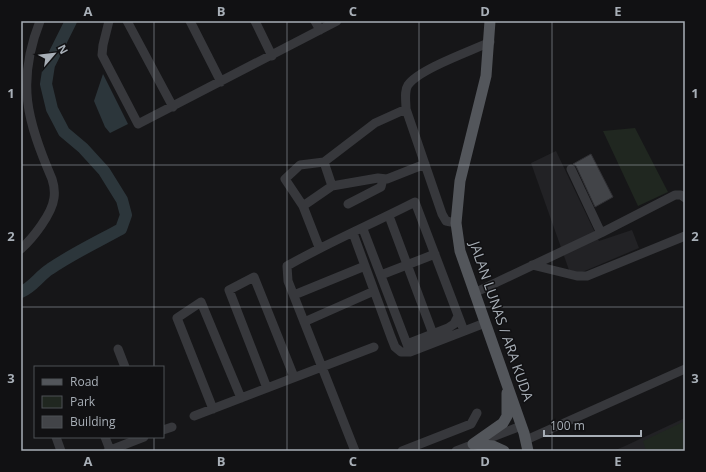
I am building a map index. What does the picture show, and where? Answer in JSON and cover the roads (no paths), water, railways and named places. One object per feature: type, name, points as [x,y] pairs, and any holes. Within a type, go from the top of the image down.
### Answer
[{"type":"main road","name":"JALAN LUNAS / ARA KUDA","points":[[490,21],[489,58],[486,76],[460,181],[456,223],[460,251],[522,426],[527,446]]},
{"type":"main road","points":[[473,444],[494,430],[507,416],[506,381]]},
{"type":"main road","points":[[473,444],[493,446],[504,451]]},
{"type":"street","points":[[21,249],[36,232],[54,199],[52,179],[31,125],[26,93],[26,74],[30,52],[40,21]]},
{"type":"street","points":[[109,21],[102,45],[102,55],[138,124],[173,108],[337,21]]},
{"type":"street","points":[[127,21],[173,108]]},
{"type":"street","points":[[190,21],[221,82]]},
{"type":"street","points":[[255,21],[272,56]]},
{"type":"street","points":[[315,21],[320,30]]},
{"type":"street","points":[[456,223],[446,221],[442,214],[406,109],[405,92],[407,86],[413,78],[490,42]]},
{"type":"street","points":[[320,247],[303,206],[285,179],[300,165],[324,162],[375,123],[406,109]]},
{"type":"street","points":[[324,162],[332,186]]},
{"type":"street","points":[[303,206],[332,186],[378,178],[387,179],[424,164]]},
{"type":"street","points":[[571,169],[601,233]]},
{"type":"street","points":[[348,204],[381,187],[383,179]]},
{"type":"street","points":[[474,292],[601,233],[675,195],[681,195],[685,198]]},
{"type":"street","points":[[355,451],[288,281],[287,266],[320,247],[363,229],[415,202],[464,331]]},
{"type":"street","points":[[388,216],[433,334]]},
{"type":"street","points":[[363,229],[408,348]]},
{"type":"street","points":[[353,233],[395,347],[401,352],[454,324],[458,316]]},
{"type":"street","points":[[532,266],[577,276],[587,276],[685,236]]},
{"type":"street","points":[[381,275],[434,254]]},
{"type":"street","points":[[294,295],[365,266]]},
{"type":"street","points":[[267,388],[229,290],[254,277],[294,377]]},
{"type":"street","points":[[304,322],[374,291]]},
{"type":"street","points":[[213,409],[177,318],[201,302],[241,398]]},
{"type":"street","points":[[408,348],[485,323]]},
{"type":"street","points":[[194,416],[374,346]]},
{"type":"street","points":[[118,349],[125,366]]},
{"type":"street","points":[[527,446],[685,369]]},
{"type":"street","points":[[402,451],[471,424],[477,412]]},
{"type":"street","points":[[456,451],[522,426]]},
{"type":"street","points":[[56,438],[61,451]]},
{"type":"street","points":[[105,438],[109,450],[141,438]]},
{"type":"waterway","points":[[21,292],[58,264],[121,229],[126,215],[122,200],[104,171],[83,148],[64,132],[52,109],[46,84],[49,65],[71,21]]}]
